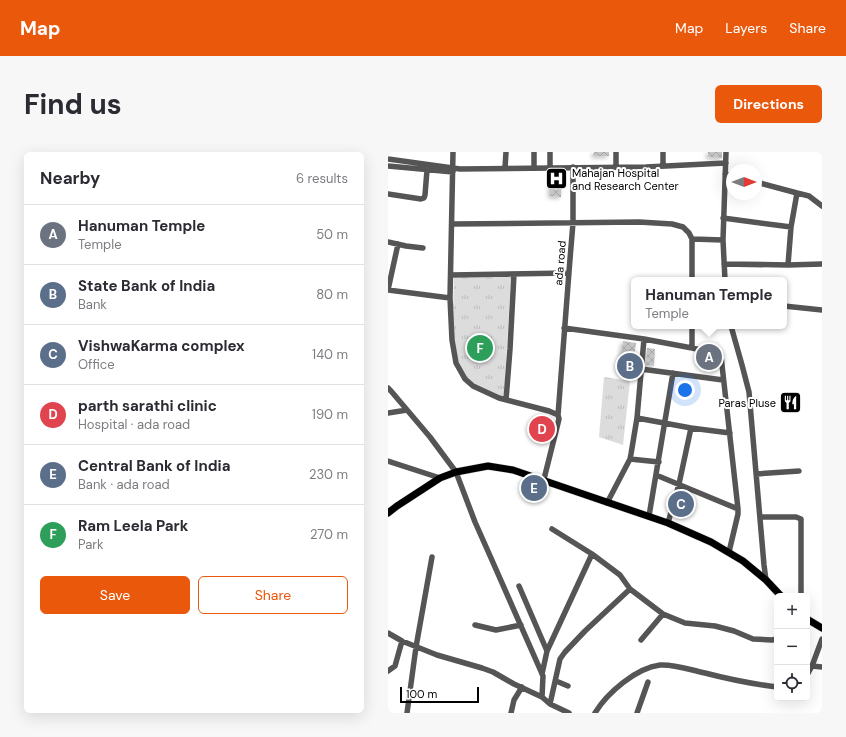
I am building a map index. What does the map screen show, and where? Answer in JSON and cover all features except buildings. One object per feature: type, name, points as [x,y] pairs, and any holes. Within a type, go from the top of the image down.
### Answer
[{"type":"main road","points":[[388,513],[440,478],[456,472],[488,466],[513,470],[649,516],[711,542],[742,561],[766,580],[778,593]]},
{"type":"main road","points":[[810,621],[822,628]]},
{"type":"street","points":[[453,152],[450,298],[452,340],[456,363],[469,384],[499,398],[549,411],[558,415]]},
{"type":"street","points":[[505,168],[506,152]]},
{"type":"street","points":[[534,152],[534,168]]},
{"type":"street","points":[[550,152],[550,167]]},
{"type":"street","points":[[616,152],[616,167]]},
{"type":"street","points":[[663,152],[663,166]]},
{"type":"street","points":[[725,277],[723,218],[726,152]]},
{"type":"street","points":[[388,159],[453,170]]},
{"type":"street","points":[[388,166],[426,170],[453,170],[663,166],[726,163]]},
{"type":"street","name":"ada road","points":[[544,480],[559,419],[558,415],[564,328],[573,223],[573,167]]},
{"type":"street","points":[[388,194],[421,199],[424,198],[426,170]]},
{"type":"street","points":[[762,184],[809,196],[822,206]]},
{"type":"street","points":[[788,265],[790,228],[797,193]]},
{"type":"street","points":[[723,218],[790,228]]},
{"type":"street","points":[[452,224],[639,222],[672,224],[683,228],[689,233],[692,239],[692,277]]},
{"type":"street","points":[[692,239],[723,240]]},
{"type":"street","points":[[388,242],[423,248]]},
{"type":"street","points":[[398,244],[388,290],[450,298]]},
{"type":"street","points":[[724,264],[822,264]]},
{"type":"street","points":[[451,275],[569,273]]},
{"type":"street","points":[[506,400],[514,274]]},
{"type":"street","points":[[787,306],[822,310]]},
{"type":"street","points":[[564,328],[644,339],[720,354],[738,509],[729,552]]},
{"type":"street","points":[[692,329],[692,348]]},
{"type":"street","points":[[732,329],[749,392],[766,580]]},
{"type":"street","points":[[607,503],[630,459],[638,418],[644,339]]},
{"type":"street","points":[[641,369],[723,380]]},
{"type":"street","points":[[649,516],[673,373]]},
{"type":"street","points":[[388,388],[430,437],[456,472],[485,544],[543,676]]},
{"type":"street","points":[[388,413],[407,410]]},
{"type":"street","points":[[638,418],[665,424],[730,433]]},
{"type":"street","points":[[668,523],[679,484],[691,428]]},
{"type":"street","points":[[630,459],[658,462]]},
{"type":"street","points":[[388,461],[440,478]]},
{"type":"street","points":[[756,474],[799,471]]},
{"type":"street","points":[[656,475],[738,509]]},
{"type":"street","points":[[760,517],[796,517],[800,519],[801,593]]},
{"type":"street","points":[[552,529],[592,554],[620,575],[630,589],[663,614],[686,624],[714,626],[742,634],[753,639],[774,640]]},
{"type":"street","points":[[542,697],[542,674],[547,651],[592,554]]},
{"type":"street","points":[[407,713],[416,647],[432,556]]},
{"type":"street","points":[[519,586],[547,651]]},
{"type":"street","points":[[550,704],[560,659],[585,631],[630,589]]},
{"type":"street","points":[[641,640],[663,614]]},
{"type":"street","points":[[476,625],[496,630],[521,625]]},
{"type":"street","points":[[388,633],[402,641],[437,655],[493,672],[542,697],[550,704],[569,713]]},
{"type":"street","points":[[816,666],[822,640]]},
{"type":"street","points":[[388,671],[395,666],[402,641]]},
{"type":"street","points":[[595,713],[600,704],[619,685],[633,675],[648,668],[660,665],[675,666],[735,680],[774,686]]},
{"type":"street","points":[[556,681],[568,686]]},
{"type":"street","points":[[637,713],[648,682]]},
{"type":"street","points":[[510,713],[514,700],[522,687]]},
{"type":"green space","points":[[454,277],[511,277],[504,397],[469,381],[456,364],[452,333]]},
{"type":"green space","points":[[604,377],[630,381],[623,445],[599,437]]},
{"type":"place","name":"Mahajan Hospital and Research Center","points":[[556,179]]},
{"type":"place","name":"Ram Leela Park","points":[[480,348]]},
{"type":"place","name":"Hanuman Temple","points":[[709,357]]},
{"type":"place","name":"State Bank of India","points":[[630,366]]},
{"type":"place","name":"Paras Pluse","points":[[791,403]]},
{"type":"place","name":"parth sarathi clinic","points":[[542,429]]},
{"type":"place","name":"Central Bank of India","points":[[534,488]]},
{"type":"place","name":"VishwaKarma complex","points":[[681,504]]}]
